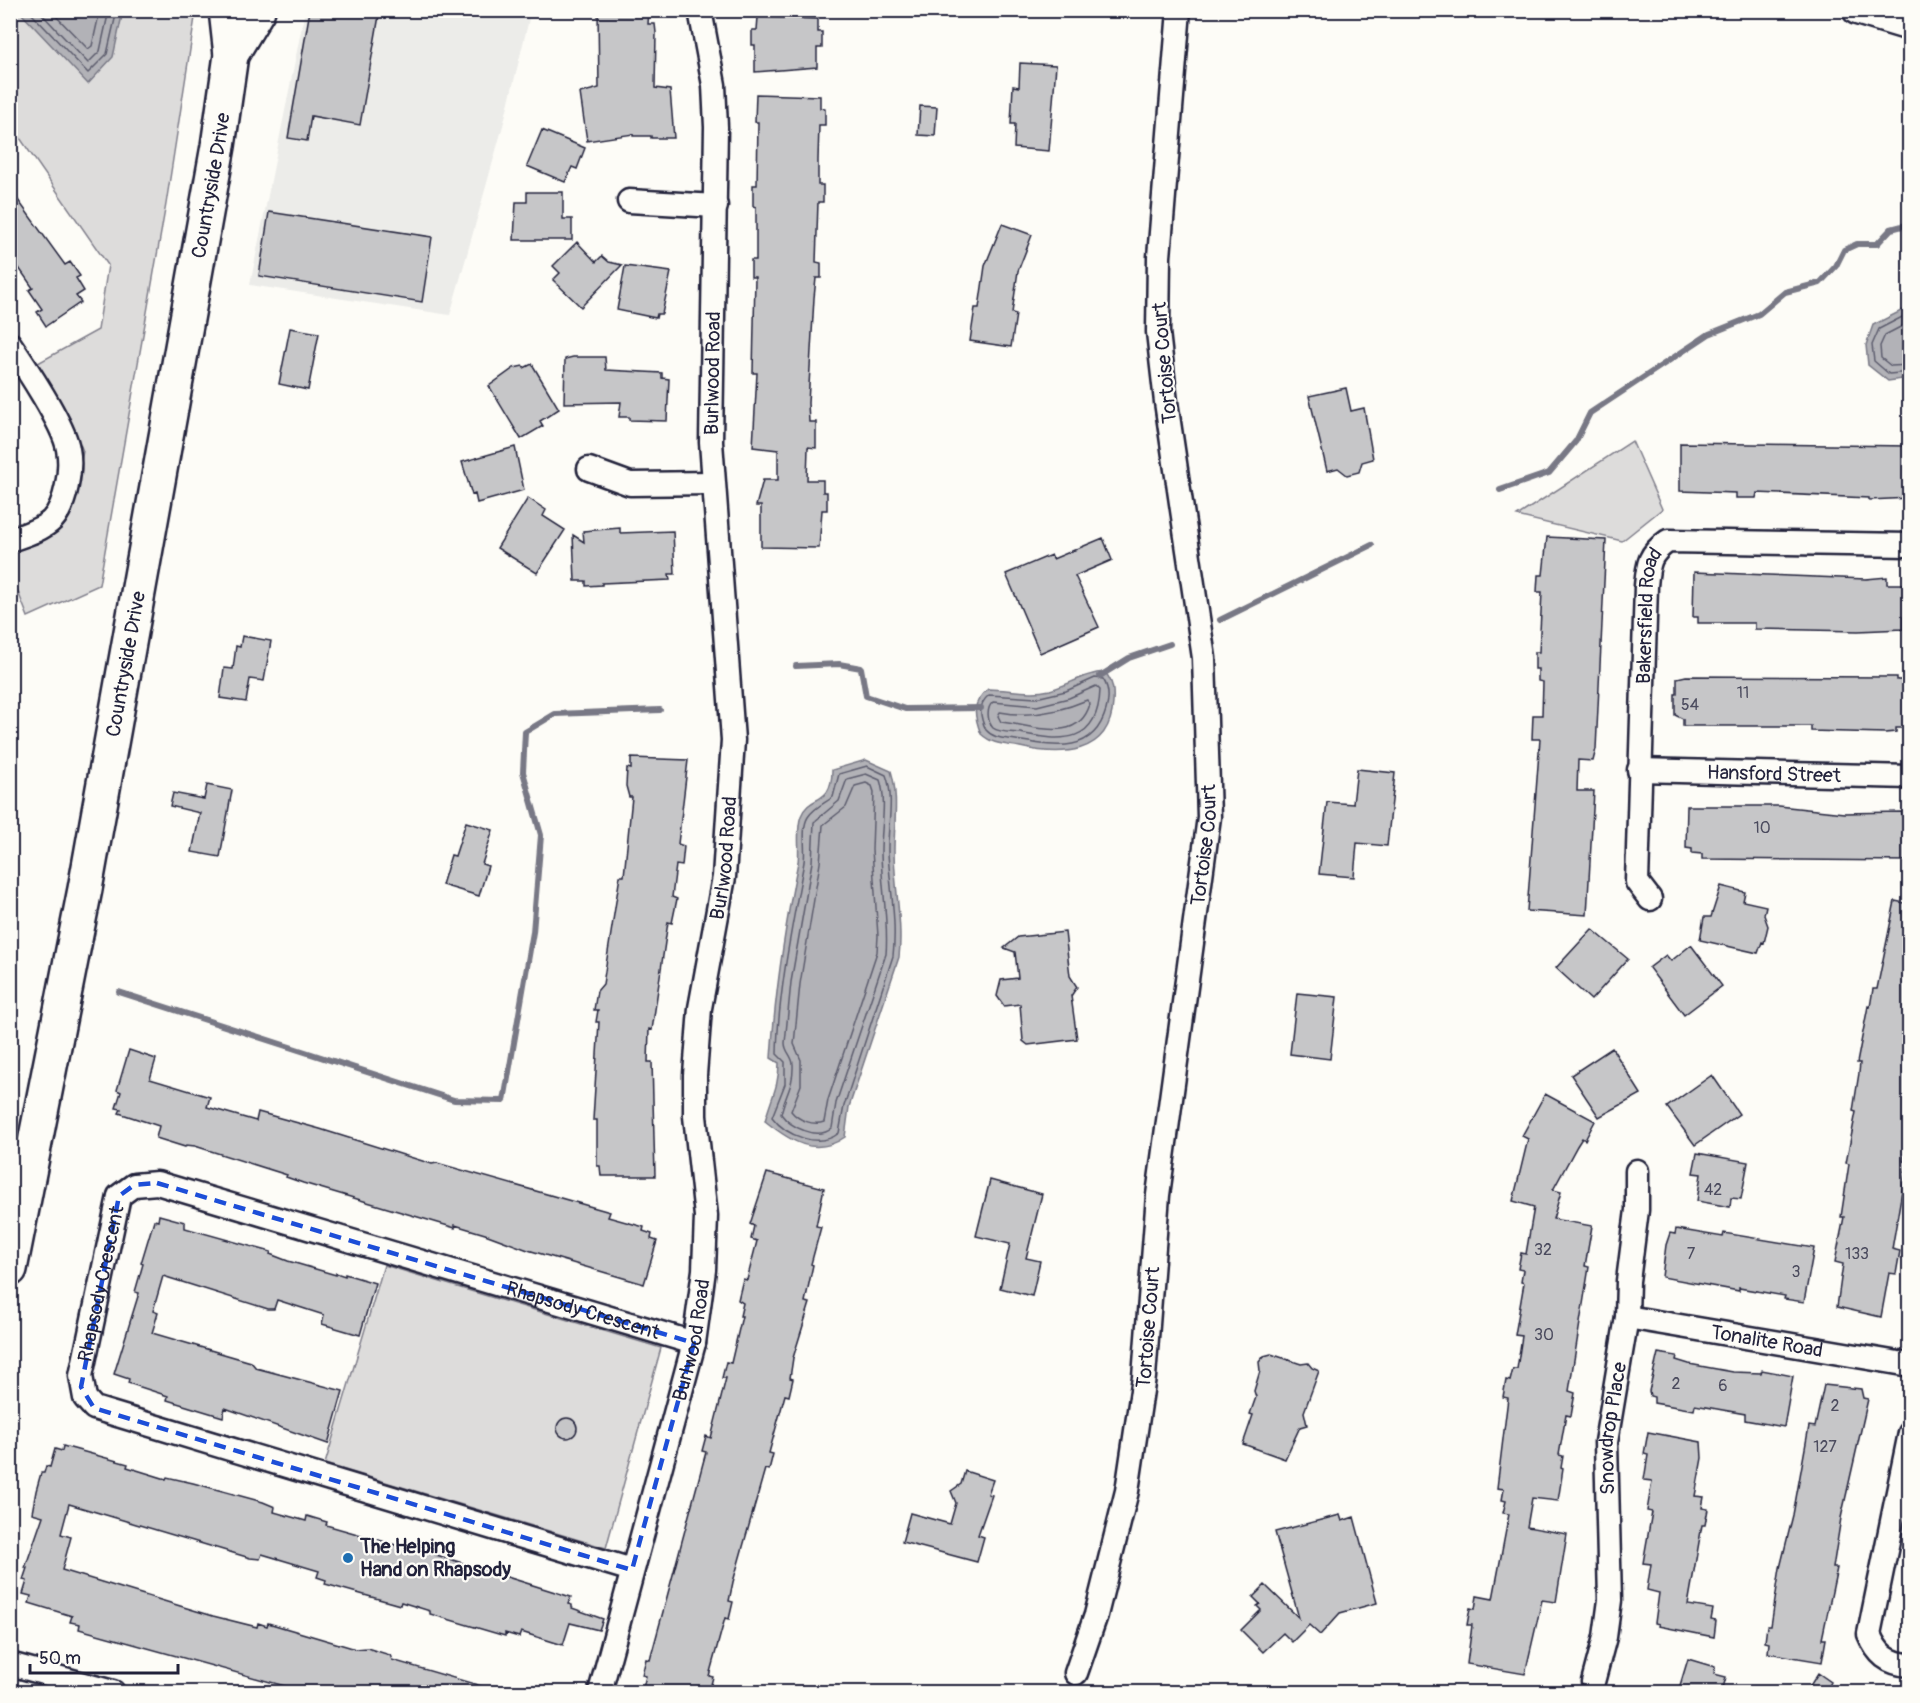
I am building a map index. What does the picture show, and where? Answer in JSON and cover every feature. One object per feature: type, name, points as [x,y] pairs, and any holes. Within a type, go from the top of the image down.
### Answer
[{"type":"main road","name":"Countryside Drive","points":[[10,1269],[127,662],[218,146],[231,55],[226,10]]},
{"type":"main road","name":"Countryside Drive","points":[[231,55],[258,10]]},
{"type":"street","name":"Burlwood Road","points":[[600,1692],[694,1343],[706,1243],[704,1189],[695,1116],[697,1039],[700,1008],[724,877],[733,740],[713,483],[711,369],[716,206],[714,85],[700,10]]},
{"type":"street","name":"Tortoise Court","points":[[1076,1673],[1096,1615],[1128,1491],[1144,1377],[1158,1195],[1209,817],[1204,658],[1170,436],[1158,332],[1159,257],[1179,10]]},
{"type":"street","points":[[1857,10],[1910,26]]},
{"type":"street","points":[[629,201],[716,206]]},
{"type":"street","points":[[10,344],[62,432],[69,450],[65,491],[52,520],[36,530],[10,540]]},
{"type":"street","points":[[589,469],[630,484],[713,483]]},
{"type":"street","name":"Bakersfield Road","points":[[1650,899],[1636,882],[1646,586],[1653,551],[1668,541],[1910,545]]},
{"type":"street","name":"Hansford Street","points":[[1639,770],[1910,777]]},
{"type":"street","name":"Snowdrop Place","points":[[1593,1682],[1605,1637],[1610,1600],[1606,1442],[1627,1317],[1637,1210],[1637,1171]]},
{"type":"street","name":"Rhapsody Crescent","points":[[632,1570],[94,1408],[85,1398],[81,1376],[119,1197],[135,1185],[157,1183],[694,1343]]},
{"type":"street","name":"Tonalite Road","points":[[1627,1317],[1910,1365]]},
{"type":"street","points":[[1910,1433],[1869,1634],[1875,1649],[1886,1659],[1910,1665]]},
{"type":"street","points":[[10,1664],[113,1692]]},
{"type":"highlighted area","points":[[157,1183],[694,1343],[632,1570],[109,1415],[94,1408],[81,1387],[119,1196],[134,1185]]},
{"type":"shaded area","points":[[10,11],[196,11],[166,204],[99,585],[28,617],[11,574],[11,553],[46,539],[66,522],[71,514],[83,451],[69,419],[38,363],[98,330],[108,265],[11,125]]},
{"type":"shaded area","points":[[305,11],[531,11],[504,122],[450,315],[250,285]]},
{"type":"shaded area","points":[[1632,441],[1662,509],[1622,541],[1517,516]]},
{"type":"shaded area","points":[[384,1265],[661,1348],[606,1548],[325,1464]]},
{"type":"water","points":[[19,11],[123,11],[113,57],[88,84]]},
{"type":"water","points":[[1909,307],[1909,378],[1888,381],[1868,365],[1866,345],[1873,325]]},
{"type":"water","points":[[1105,672],[1112,686],[1113,703],[1110,720],[1103,734],[1093,743],[1066,751],[1035,750],[999,744],[981,734],[976,715],[976,704],[988,689],[1027,692],[1050,690]]},
{"type":"water","points":[[866,760],[891,771],[893,781],[894,863],[900,931],[899,957],[849,1107],[845,1137],[834,1143],[813,1146],[793,1140],[765,1121],[779,1071],[779,1063],[771,1058],[775,1009],[798,862],[799,827],[805,809],[825,795],[828,790],[832,770]]},
{"type":"building","points":[[310,10],[380,10],[360,125],[311,116],[307,141],[288,138]]},
{"type":"building","points":[[598,10],[649,10],[648,24],[655,24],[656,33],[655,88],[670,90],[674,138],[651,138],[651,136],[633,136],[633,134],[587,141],[580,93],[599,88]]},
{"type":"building","points":[[758,17],[818,19],[818,32],[822,32],[822,48],[817,48],[817,67],[755,72],[755,45],[752,45],[752,30],[757,30]]},
{"type":"building","points":[[1020,63],[1056,65],[1049,151],[1014,148],[1015,124],[1011,124],[1013,86],[1019,87]]},
{"type":"building","points":[[756,94],[820,96],[820,108],[825,109],[825,125],[819,125],[818,160],[818,185],[823,185],[823,202],[818,202],[816,262],[821,263],[821,278],[816,278],[808,403],[809,422],[816,422],[816,448],[808,447],[807,480],[823,480],[823,492],[827,492],[827,510],[822,510],[819,548],[761,547],[761,506],[756,506],[763,480],[778,480],[778,450],[753,447],[757,373],[753,373],[755,277],[751,277],[751,260],[756,260],[756,207],[753,206],[753,185],[757,185]]},
{"type":"building","points":[[920,106],[937,107],[935,136],[918,135]]},
{"type":"building","points":[[542,130],[585,148],[577,169],[572,167],[565,182],[527,166]]},
{"type":"building","points":[[10,189],[65,265],[70,262],[80,276],[76,278],[84,291],[76,296],[81,302],[46,326],[37,312],[42,309],[29,290],[33,288],[10,255]]},
{"type":"building","points":[[527,192],[563,192],[563,219],[572,219],[572,240],[514,240],[516,202],[527,202]]},
{"type":"building","points":[[269,212],[432,237],[422,302],[259,276]]},
{"type":"building","points":[[1002,224],[1032,235],[1018,271],[1012,313],[1016,314],[1011,347],[970,341],[975,308],[979,308],[985,266]]},
{"type":"building","points":[[577,242],[596,262],[602,256],[609,262],[622,265],[581,307],[553,280],[560,273],[553,266]]},
{"type":"building","points":[[625,266],[671,272],[662,314],[657,314],[656,318],[617,310]]},
{"type":"building","points":[[290,328],[319,333],[308,390],[279,384]]},
{"type":"building","points":[[605,357],[606,370],[662,373],[662,378],[669,379],[667,421],[629,420],[629,417],[619,417],[621,402],[564,403],[565,359]]},
{"type":"building","points":[[532,364],[559,409],[540,421],[543,426],[521,439],[489,386],[514,368],[523,366],[524,368]]},
{"type":"building","points":[[1346,388],[1351,411],[1364,408],[1373,459],[1362,462],[1359,472],[1347,475],[1338,468],[1327,471],[1309,396]]},
{"type":"building","points":[[1680,443],[1910,446],[1910,498],[1869,500],[1869,498],[1757,493],[1756,498],[1736,498],[1736,493],[1680,491]]},
{"type":"building","points":[[515,447],[524,490],[477,503],[475,494],[472,495],[462,462]]},
{"type":"building","points":[[528,498],[546,510],[543,516],[565,530],[537,573],[497,548]]},
{"type":"building","points":[[620,528],[620,533],[673,531],[675,574],[669,574],[670,580],[602,583],[602,585],[586,586],[586,581],[575,581],[573,535],[584,542],[583,531]]},
{"type":"building","points":[[1547,537],[1606,540],[1596,749],[1593,761],[1578,760],[1577,791],[1594,791],[1587,915],[1527,911],[1540,739],[1532,739],[1533,715],[1542,715],[1543,682],[1538,681],[1538,669],[1535,669],[1535,652],[1539,652],[1542,592],[1537,592],[1538,575],[1543,575]]},
{"type":"building","points":[[1103,538],[1112,560],[1075,576],[1099,627],[1040,653],[1006,574],[1051,555],[1053,559]]},
{"type":"building","points":[[1694,572],[1866,579],[1887,577],[1887,584],[1907,584],[1906,588],[1910,588],[1910,617],[1903,617],[1903,629],[1858,631],[1755,629],[1755,623],[1698,623],[1698,617],[1693,617]]},
{"type":"building","points":[[242,636],[271,641],[264,681],[250,679],[246,702],[220,698],[224,668],[233,669],[236,646],[240,647]]},
{"type":"building","points":[[1686,676],[1897,677],[1897,680],[1910,680],[1910,728],[1896,728],[1896,732],[1885,733],[1811,731],[1811,726],[1683,726],[1683,719],[1675,715],[1675,694],[1677,694],[1677,678]]},
{"type":"building","points":[[631,758],[688,760],[678,844],[684,846],[682,866],[676,865],[672,897],[677,899],[672,923],[668,922],[652,1030],[649,1029],[648,1062],[652,1062],[655,1176],[601,1176],[600,1166],[597,1166],[597,1120],[593,1120],[599,1022],[596,1022],[598,1010],[594,1010],[597,991],[603,984],[620,876],[624,876],[632,797],[629,797],[626,786],[627,768],[631,769]]},
{"type":"building","points":[[1357,769],[1395,773],[1387,846],[1357,843],[1354,877],[1319,874],[1327,802],[1353,804]]},
{"type":"building","points":[[207,785],[232,790],[220,857],[192,852],[200,813],[170,806],[173,793],[204,799]]},
{"type":"building","points":[[1687,806],[1779,806],[1844,813],[1902,812],[1902,816],[1910,816],[1910,861],[1702,859],[1702,854],[1692,853],[1692,849],[1686,848]]},
{"type":"building","points":[[466,822],[493,830],[482,864],[488,866],[479,896],[442,885],[451,855],[455,856]]},
{"type":"building","points":[[1721,886],[1745,892],[1743,901],[1766,906],[1764,915],[1768,926],[1764,943],[1762,942],[1758,953],[1700,940],[1704,917],[1711,917]]},
{"type":"building","points":[[1895,901],[1910,904],[1910,1126],[1903,1161],[1907,1162],[1892,1249],[1900,1251],[1896,1274],[1889,1273],[1881,1317],[1837,1307],[1843,1264],[1835,1262],[1844,1217],[1841,1217],[1849,1164],[1846,1163],[1856,1112],[1853,1111],[1860,1063],[1857,1063],[1868,1006],[1870,1007],[1873,989],[1877,989]]},
{"type":"building","points":[[1592,929],[1628,959],[1591,1000],[1556,968]]},
{"type":"building","points":[[1065,932],[1070,976],[1077,987],[1071,996],[1077,1039],[1028,1045],[1023,1041],[1020,1004],[1004,1006],[997,996],[1001,980],[1018,978],[1015,952],[1004,948],[1018,937]]},
{"type":"building","points":[[1691,945],[1722,986],[1684,1015],[1649,968],[1666,955],[1671,961]]},
{"type":"building","points":[[1297,993],[1337,997],[1330,1059],[1290,1054]]},
{"type":"building","points":[[1612,1048],[1641,1094],[1599,1117],[1571,1075]]},
{"type":"building","points":[[129,1050],[156,1059],[150,1079],[210,1097],[207,1107],[256,1121],[258,1112],[320,1129],[432,1164],[437,1163],[610,1212],[608,1217],[644,1227],[643,1231],[652,1234],[651,1239],[657,1241],[644,1284],[528,1250],[455,1225],[455,1228],[303,1183],[286,1177],[287,1175],[195,1146],[186,1145],[185,1147],[156,1138],[159,1126],[119,1113],[121,1109],[116,1108],[121,1092],[117,1090]]},
{"type":"building","points":[[1712,1075],[1739,1114],[1695,1145],[1667,1107]]},
{"type":"building","points":[[1545,1094],[1595,1121],[1585,1140],[1582,1138],[1577,1146],[1553,1190],[1561,1192],[1553,1219],[1592,1226],[1585,1266],[1589,1267],[1569,1391],[1575,1393],[1571,1416],[1566,1415],[1559,1455],[1563,1456],[1561,1468],[1563,1469],[1558,1501],[1532,1498],[1527,1527],[1567,1534],[1556,1602],[1542,1600],[1525,1674],[1467,1664],[1472,1625],[1467,1625],[1470,1608],[1475,1609],[1477,1596],[1493,1599],[1509,1514],[1503,1513],[1506,1501],[1502,1500],[1504,1489],[1497,1488],[1508,1398],[1503,1397],[1506,1380],[1510,1381],[1513,1369],[1517,1369],[1522,1336],[1515,1335],[1524,1283],[1521,1282],[1523,1270],[1518,1269],[1521,1253],[1526,1254],[1534,1207],[1513,1201],[1528,1139],[1522,1136]]},
{"type":"building","points":[[1697,1153],[1748,1162],[1741,1199],[1731,1198],[1730,1207],[1697,1201],[1701,1174],[1693,1173]]},
{"type":"building","points":[[767,1173],[824,1188],[816,1226],[821,1227],[811,1264],[813,1265],[805,1302],[810,1303],[793,1358],[790,1378],[793,1379],[789,1396],[785,1395],[769,1453],[773,1454],[769,1470],[765,1469],[733,1582],[729,1601],[733,1602],[729,1619],[725,1618],[709,1676],[713,1677],[709,1692],[658,1692],[643,1688],[646,1676],[642,1675],[646,1659],[650,1660],[706,1452],[702,1451],[706,1436],[711,1438],[726,1378],[722,1378],[726,1362],[731,1363],[742,1316],[740,1316],[743,1303],[738,1300],[743,1279],[747,1280],[757,1241],[751,1239],[754,1226],[750,1224]]},
{"type":"building","points":[[990,1180],[1042,1194],[1026,1258],[1040,1261],[1032,1296],[1000,1288],[1010,1244],[976,1236]]},
{"type":"building","points":[[159,1215],[185,1222],[185,1228],[271,1252],[270,1254],[288,1261],[336,1275],[336,1273],[345,1276],[345,1274],[375,1283],[360,1335],[322,1324],[324,1315],[277,1300],[274,1309],[268,1309],[163,1276],[153,1311],[158,1313],[152,1333],[251,1362],[256,1368],[343,1391],[328,1444],[225,1408],[223,1417],[167,1400],[168,1396],[128,1383],[129,1379],[114,1374],[139,1293],[135,1292],[143,1264],[141,1263],[154,1220],[158,1221]]},
{"type":"building","points":[[1676,1229],[1723,1237],[1724,1233],[1814,1248],[1804,1302],[1784,1299],[1785,1296],[1739,1288],[1739,1291],[1662,1277],[1666,1245],[1670,1233],[1675,1234]]},
{"type":"building","points":[[1658,1353],[1677,1356],[1676,1360],[1689,1364],[1733,1372],[1761,1373],[1762,1370],[1793,1376],[1784,1427],[1745,1420],[1745,1414],[1695,1405],[1694,1410],[1654,1403],[1654,1397],[1650,1396],[1649,1391]]},
{"type":"building","points":[[1271,1354],[1301,1364],[1308,1363],[1319,1371],[1304,1412],[1307,1425],[1300,1427],[1285,1459],[1243,1444],[1253,1415],[1250,1414],[1256,1397],[1254,1391],[1260,1371],[1259,1362],[1264,1356]]},
{"type":"building","points":[[1824,1385],[1861,1389],[1863,1398],[1868,1399],[1841,1518],[1833,1568],[1837,1568],[1822,1639],[1826,1639],[1822,1662],[1768,1653],[1769,1643],[1765,1642],[1767,1626],[1771,1626],[1780,1568],[1793,1515],[1809,1426],[1815,1427]]},
{"type":"building","points":[[567,1418],[574,1421],[577,1428],[574,1435],[567,1438],[560,1435],[557,1428],[560,1421]]},
{"type":"building","points":[[1648,1432],[1701,1442],[1702,1458],[1695,1496],[1704,1497],[1702,1508],[1708,1509],[1705,1525],[1702,1525],[1688,1605],[1713,1609],[1711,1620],[1716,1621],[1714,1637],[1658,1626],[1659,1624],[1655,1623],[1659,1593],[1647,1590],[1651,1564],[1643,1563],[1652,1512],[1647,1511],[1652,1481],[1644,1480],[1648,1455],[1644,1454]]},
{"type":"building","points":[[63,1446],[128,1464],[127,1467],[166,1479],[167,1477],[193,1483],[263,1502],[275,1507],[274,1512],[306,1521],[307,1516],[327,1522],[326,1525],[410,1549],[411,1547],[571,1597],[568,1604],[572,1605],[572,1608],[603,1619],[599,1630],[570,1623],[563,1645],[521,1632],[519,1637],[505,1633],[505,1636],[430,1614],[430,1611],[401,1602],[400,1605],[325,1584],[326,1580],[317,1577],[319,1571],[262,1554],[260,1559],[250,1558],[69,1504],[61,1534],[71,1537],[62,1570],[213,1616],[257,1627],[258,1623],[267,1626],[268,1623],[356,1649],[367,1648],[390,1655],[392,1660],[488,1688],[488,1692],[298,1692],[299,1690],[79,1629],[80,1624],[70,1622],[72,1616],[29,1603],[31,1596],[23,1594],[27,1581],[23,1580],[27,1568],[25,1568],[43,1516],[32,1513],[36,1491],[41,1473],[44,1473],[46,1466],[50,1467],[55,1449],[62,1451]]},
{"type":"building","points":[[965,1471],[993,1480],[988,1494],[992,1495],[978,1535],[984,1537],[977,1562],[902,1542],[910,1513],[950,1524],[956,1503],[951,1491],[961,1484]]},
{"type":"building","points":[[1340,1515],[1342,1521],[1354,1517],[1377,1603],[1340,1613],[1320,1635],[1309,1625],[1292,1642],[1283,1633],[1263,1652],[1241,1630],[1261,1610],[1257,1606],[1260,1604],[1253,1597],[1265,1585],[1299,1618],[1275,1532]]},
{"type":"building","points":[[1688,1659],[1715,1667],[1714,1674],[1726,1677],[1722,1692],[1678,1692]]},
{"type":"building","points":[[1818,1673],[1831,1682],[1826,1692],[1806,1692]]},
{"type":"waterway","points":[[1500,490],[1549,473],[1576,441],[1590,413],[1709,334],[1759,314],[1785,292],[1820,283],[1836,266],[1844,250],[1857,244],[1877,244],[1891,229],[1910,224]]},
{"type":"waterway","points":[[1220,620],[1372,545]]},
{"type":"waterway","points":[[1100,676],[1129,658],[1170,644]]},
{"type":"waterway","points":[[796,666],[839,664],[861,668],[866,696],[905,709],[981,708]]},
{"type":"waterway","points":[[119,992],[454,1100],[504,1101],[533,932],[541,835],[523,772],[525,732],[555,714],[660,710]]},
{"type":"place","name":"The Helping Hand on Rhapsody","points":[[348,1558]]}]
